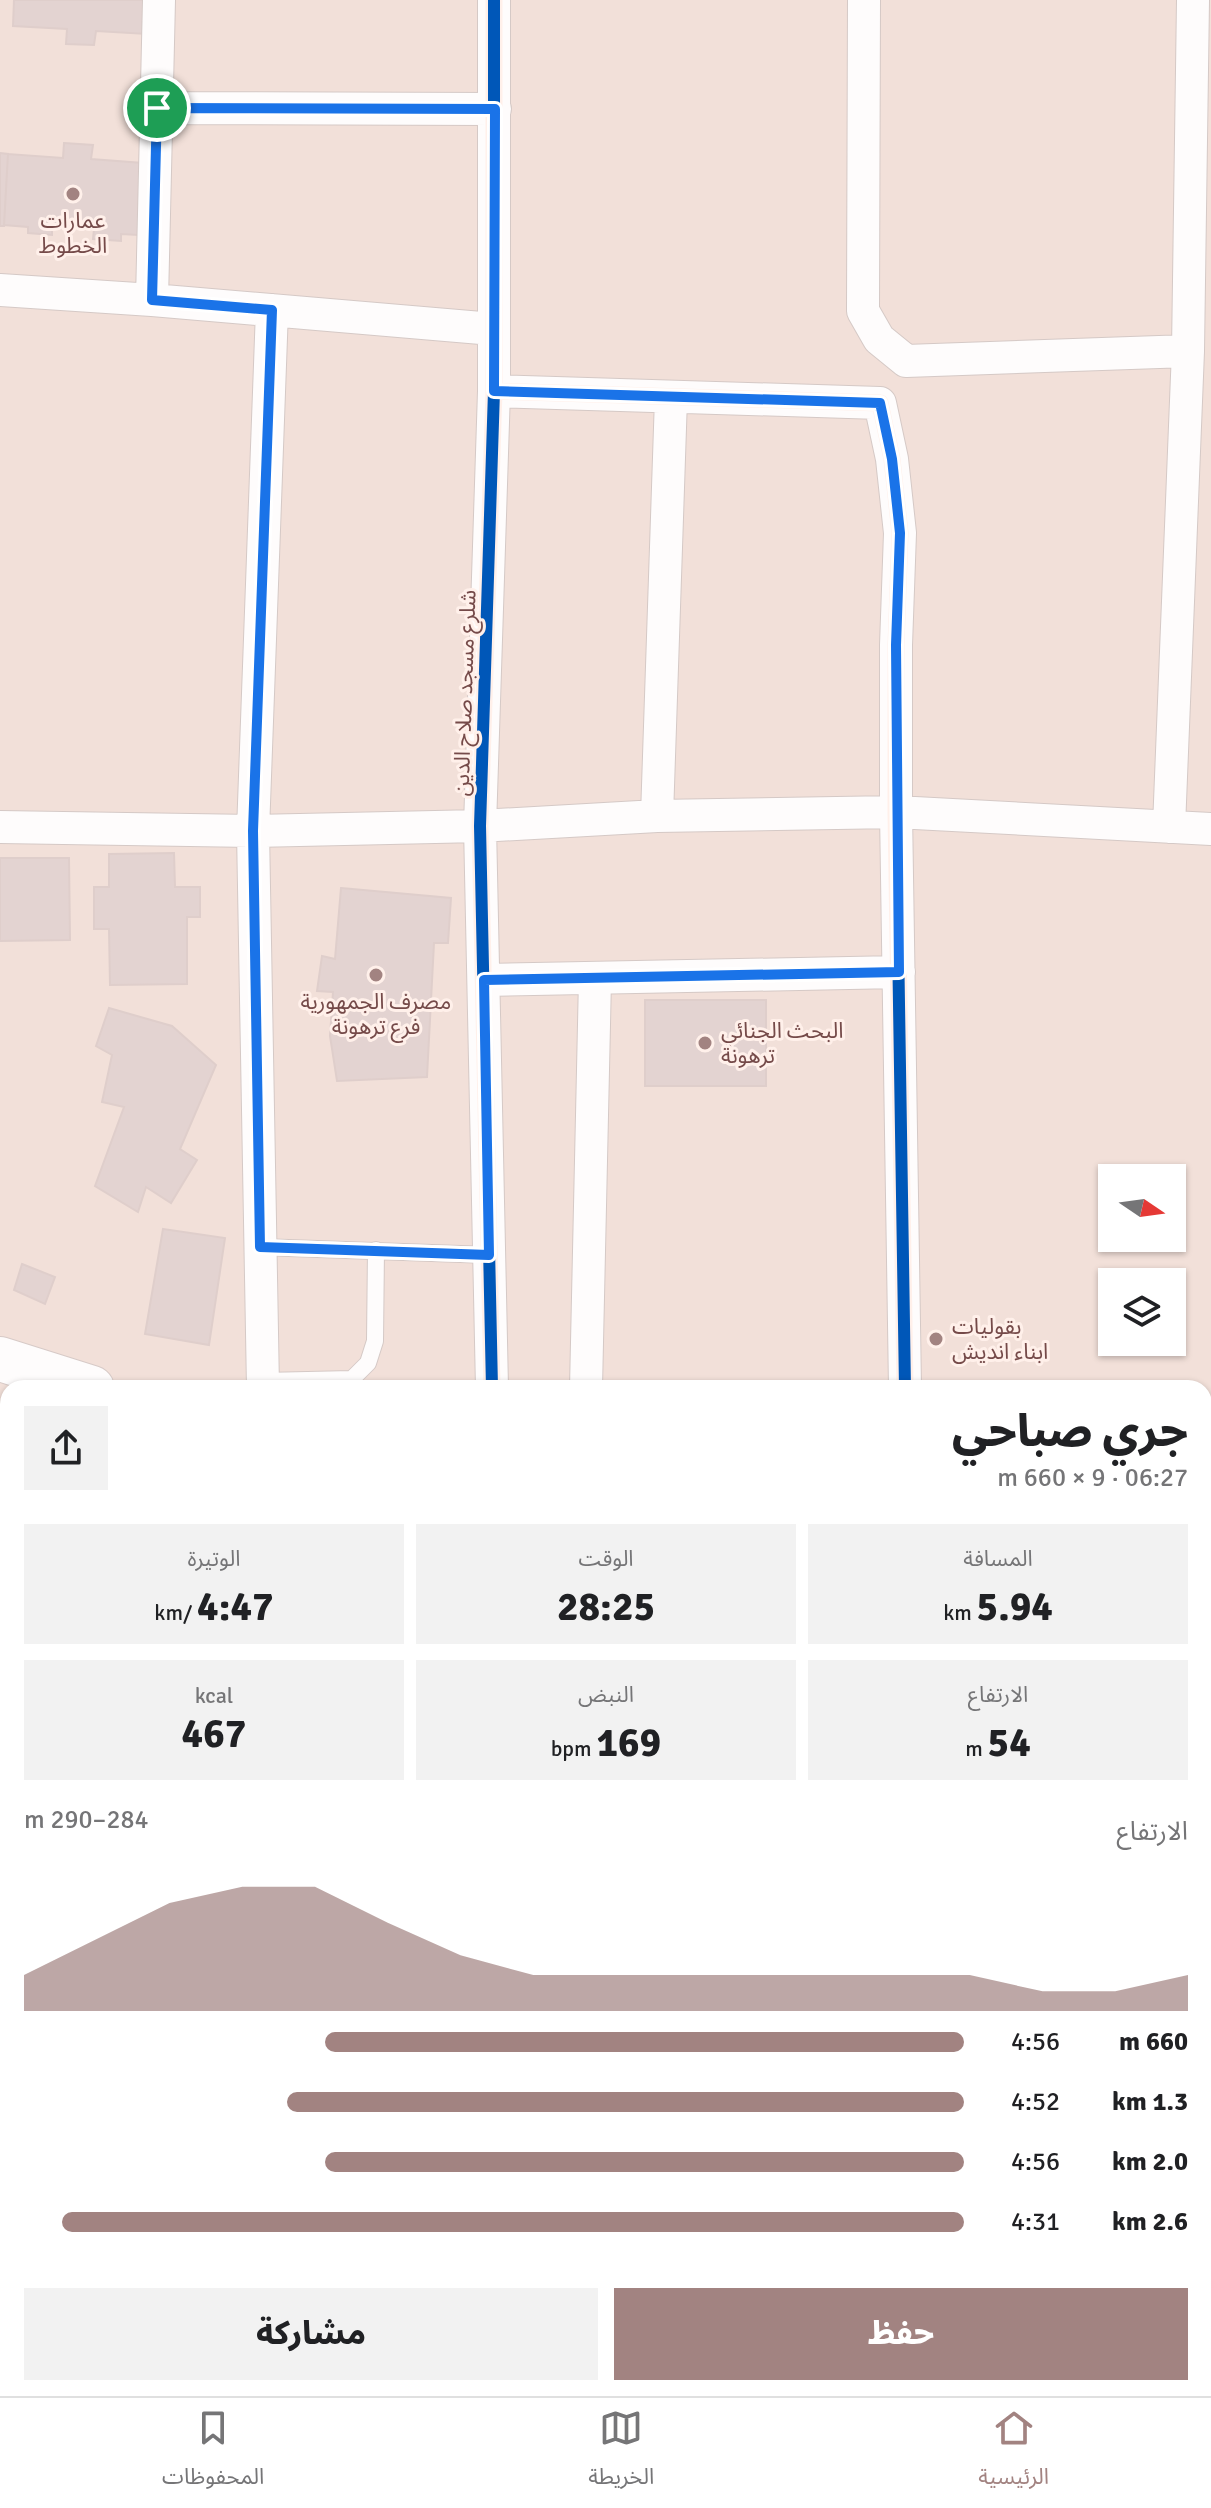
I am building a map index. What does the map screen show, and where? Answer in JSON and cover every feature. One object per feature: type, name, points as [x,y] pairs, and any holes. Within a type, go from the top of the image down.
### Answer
[{"type":"street","points":[[152,300],[159,0]]},
{"type":"street","name":"شلرع مسجد صلاح الدين","points":[[492,1380],[480,826],[494,391],[494,0]]},
{"type":"street","points":[[864,0],[863,311],[879,339],[906,361],[1188,351]]},
{"type":"street","points":[[1169,827],[1188,351],[1193,0]]},
{"type":"street","points":[[157,108],[495,109]]},
{"type":"street","points":[[0,290],[493,329]]},
{"type":"street","points":[[263,1380],[253,831],[272,310]]},
{"type":"street","points":[[494,391],[880,403],[892,459],[900,533],[896,812],[905,1380]]},
{"type":"street","points":[[657,816],[671,398]]},
{"type":"street","points":[[0,827],[253,831],[480,826],[657,816],[896,812],[1211,829]]},
{"type":"street","points":[[484,980],[899,972]]},
{"type":"street","points":[[586,1380],[595,979]]},
{"type":"street","points":[[0,1359],[67,1380]]},
{"type":"lane","points":[[260,1247],[489,1255]]},
{"type":"lane","points":[[334,1380],[352,1379],[368,1363],[375,1341],[376,1250]]},
{"type":"shaded area","points":[[0,0],[1211,0],[1211,1380],[0,1380]]},
{"type":"building","points":[[14,0],[149,0],[147,34],[96,31],[94,45],[66,44],[67,29],[13,26]]},
{"type":"building","name":"عمارات الخطوط","points":[[64,143],[93,145],[91,159],[143,163],[138,235],[121,234],[121,241],[93,239],[94,229],[52,227],[52,235],[28,233],[28,227],[4,225],[8,154],[63,158]]},
{"type":"building","name":"عمارات الخطوط","points":[[0,153],[8,154],[4,226],[0,226]]},
{"type":"building","points":[[174,853],[175,887],[200,887],[200,917],[187,917],[187,984],[110,985],[109,929],[94,929],[94,887],[109,887],[109,854]]},
{"type":"building","points":[[0,858],[69,858],[70,940],[0,941]]},
{"type":"building","name":"مصرف الجمهورية فرع ترهونة","points":[[341,888],[451,898],[448,943],[434,943],[427,1077],[337,1081],[330,1036],[333,992],[317,991],[322,956],[335,959]]},
{"type":"building","name":"البحث الجنائي ترهونة","points":[[645,1000],[766,1000],[766,1086],[645,1086]]},
{"type":"building","points":[[109,1008],[172,1026],[216,1065],[180,1149],[197,1160],[171,1203],[146,1187],[138,1212],[95,1186],[124,1107],[102,1102],[112,1055],[96,1046]]},
{"type":"building","points":[[163,1229],[225,1238],[209,1345],[145,1334]]},
{"type":"building","points":[[22,1264],[55,1277],[45,1304],[14,1290]]},
{"type":"cycle path","points":[[492,1380],[480,826],[494,391],[494,0]]},
{"type":"cycle path","points":[[494,391],[880,403],[892,459],[900,533],[896,812],[905,1380]]},
{"type":"place","name":"عمارات الخطوط","points":[[73,194]]},
{"type":"place","name":"مصرف الجمهورية فرع ترهونة","points":[[376,975]]},
{"type":"place","name":"البحث الجنائي ترهونة","points":[[705,1043]]},
{"type":"place","name":"بقوليات ابناء انديش","points":[[936,1339]]},
{"type":"route","points":[[157,108],[495,109],[494,391],[880,403],[892,459],[900,533],[896,645],[899,972],[484,980],[489,1255],[260,1247],[253,831],[272,310],[152,300],[157,108]]}]
